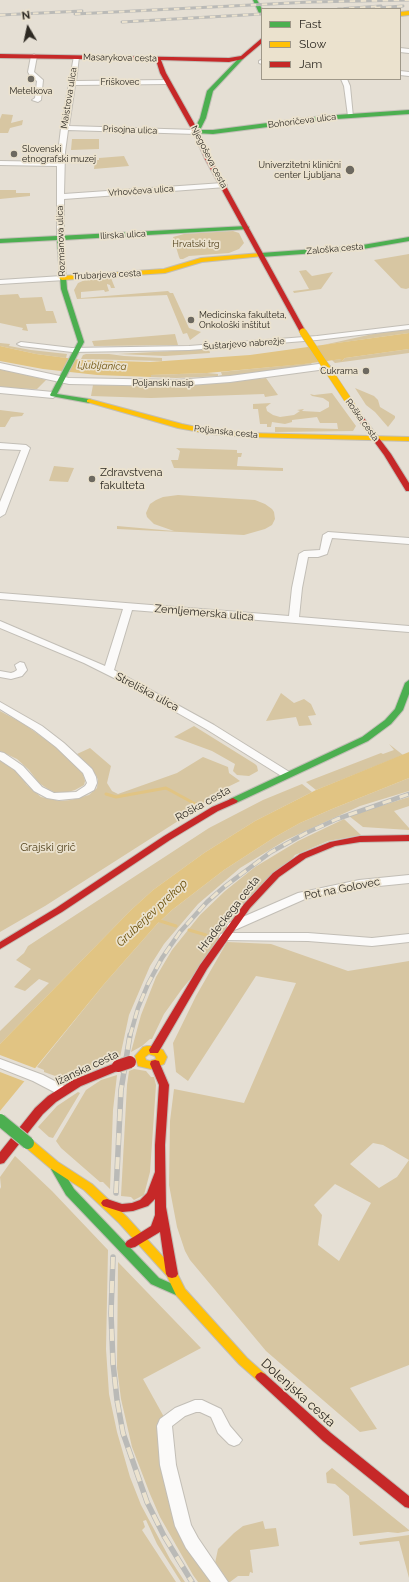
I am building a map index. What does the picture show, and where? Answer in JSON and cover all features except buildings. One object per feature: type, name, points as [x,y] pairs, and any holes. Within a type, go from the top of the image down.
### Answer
[{"type":"main road","points":[[255,0],[261,11]]},
{"type":"main road","points":[[196,132],[203,118],[210,91],[240,59],[261,41]]},
{"type":"main road","name":"Masarykova cesta","points":[[0,56],[220,60],[240,59]]},
{"type":"main road","name":"Njegoševa cesta","points":[[158,59],[168,82],[261,255]]},
{"type":"main road","name":"Bohoričeva ulica","points":[[196,132],[213,132],[304,120],[409,112]]},
{"type":"main road","points":[[188,118],[203,118]]},
{"type":"main road","name":"Ilirska ulica","points":[[0,241],[247,228]]},
{"type":"main road","name":"Rozmanova ulica","points":[[53,395],[76,353],[81,340],[66,296],[62,278],[60,238]]},
{"type":"main road","name":"Zaloška cesta","points":[[261,255],[357,248],[409,239]]},
{"type":"main road","name":"Trubarjeva cesta","points":[[62,278],[165,271],[207,259],[261,255]]},
{"type":"main road","name":"Roška cesta","points":[[261,255],[315,351],[387,454],[409,489]]},
{"type":"main road","name":"Poljanska cesta","points":[[53,395],[91,401],[181,426],[211,432],[248,435],[409,439]]},
{"type":"main road","name":"Roška cesta","points":[[0,946],[59,910],[215,809],[353,746],[379,729],[399,710],[409,684]]},
{"type":"main road","name":"Hradeckega cesta","points":[[154,1050],[177,1010],[225,937],[251,901],[276,875],[312,851],[333,844],[355,839],[409,838]]},
{"type":"main road","points":[[154,1050],[162,1057],[160,1061],[155,1064],[146,1064],[140,1059],[143,1052],[154,1050]]},
{"type":"main road","name":"Ižanska cesta","points":[[0,1160],[39,1111],[63,1091],[102,1072],[140,1059]]},
{"type":"main road","points":[[155,1064],[164,1085],[160,1173],[164,1229],[172,1274]]},
{"type":"main road","points":[[0,1120],[54,1166]]},
{"type":"main road","name":"Dolenjska cesta","points":[[54,1166],[88,1187],[141,1238],[172,1274],[180,1292],[243,1360],[271,1387],[326,1436],[409,1503]]},
{"type":"main road","name":"Dolenjska cesta","points":[[54,1166],[70,1192],[155,1282],[180,1292]]},
{"type":"main road","points":[[105,1202],[122,1208],[140,1205],[150,1197],[160,1173]]},
{"type":"main road","points":[[123,1248],[154,1231],[158,1226],[162,1208]]},
{"type":"street","points":[[34,56],[31,72],[33,76],[40,80],[38,100],[35,100]]},
{"type":"street","name":"Maistrova ulica","points":[[60,197],[60,164],[64,128],[76,57]]},
{"type":"street","points":[[344,80],[347,86],[351,116]]},
{"type":"street","name":"Friškovec","points":[[72,83],[168,82]]},
{"type":"street","name":"Prisojna ulica","points":[[64,128],[196,132]]},
{"type":"street","points":[[0,163],[60,164]]},
{"type":"street","name":"Vrhovčeva ulica","points":[[60,197],[223,185]]},
{"type":"street","name":"Rozmanova ulica","points":[[60,197],[60,238]]},
{"type":"street","name":"Trubarjeva cesta","points":[[0,282],[62,278]]},
{"type":"street","name":"Šuštarjevo nabrežje","points":[[21,344],[76,353],[189,348],[302,340],[409,327]]},
{"type":"street","name":"Poljanski nasip","points":[[0,366],[63,377],[125,383],[193,383],[326,366]]},
{"type":"street","name":"Poljanska cesta","points":[[0,390],[53,395]]},
{"type":"street","points":[[0,446],[26,448],[1,511]]},
{"type":"street","points":[[294,620],[297,588],[304,554],[324,552],[328,535],[409,540]]},
{"type":"street","name":"Zemljemerska ulica","points":[[0,596],[409,629]]},
{"type":"street","points":[[109,671],[128,606]]},
{"type":"street","name":"Streliška ulica","points":[[0,624],[109,671],[210,727],[287,775]]},
{"type":"street","points":[[0,674],[11,676],[18,674],[22,670],[20,665]]},
{"type":"street","points":[[0,705],[38,728],[60,745],[88,771],[92,783],[90,788],[78,795],[59,797],[51,796],[38,789],[20,768],[0,755]]},
{"type":"street","name":"Pot na Golovec","points":[[233,926],[302,896],[359,884],[409,879]]},
{"type":"street","points":[[225,937],[308,937],[372,942],[409,938]]},
{"type":"street","points":[[0,1064],[38,1078],[63,1091]]},
{"type":"street","points":[[220,1582],[192,1543],[183,1526],[168,1465],[164,1426],[180,1412],[195,1406],[202,1406],[216,1413],[221,1421],[223,1429],[234,1440]]},
{"type":"green space","points":[[2,114],[13,115],[11,123],[23,120],[22,125],[10,128],[8,133],[0,133],[0,119]]},
{"type":"green space","points":[[72,139],[99,139],[99,149],[71,150]]},
{"type":"green space","points":[[124,156],[129,166],[94,169],[95,160],[99,160],[99,158]]},
{"type":"green space","points":[[0,190],[16,190],[16,193],[30,193],[30,196],[0,199]]},
{"type":"green space","name":"Hrvatski trg","points":[[233,231],[239,233],[244,243],[239,249],[229,253],[189,256],[183,259],[180,259],[179,257],[173,237],[184,234]]},
{"type":"green space","points":[[409,254],[409,288],[406,289],[401,288],[374,260]]},
{"type":"green space","points":[[306,270],[312,276],[333,272],[321,289],[294,293],[293,291],[309,289],[299,271]]},
{"type":"green space","points":[[111,278],[115,288],[111,288],[110,285],[107,284],[109,291],[81,292],[81,298],[168,291],[173,293],[189,328],[201,332],[190,340],[187,333],[183,334],[167,295],[77,299],[74,290],[78,283],[85,280]]},
{"type":"green space","points":[[18,294],[20,298],[42,297],[46,311],[53,311],[57,323],[26,324],[28,331],[22,330],[23,328],[0,323],[0,295]]},
{"type":"green space","points":[[409,329],[409,333],[323,345],[373,334]]},
{"type":"green space","points":[[175,334],[178,345],[94,346],[92,341]]},
{"type":"green space","points":[[0,343],[10,344],[9,346],[31,350],[67,354],[66,358],[36,354],[0,346]]},
{"type":"green space","points":[[209,349],[210,353],[165,356],[118,354]]},
{"type":"green space","points":[[409,349],[409,353],[335,363],[332,360],[342,359],[342,361],[345,358]]},
{"type":"green space","points":[[109,354],[162,358],[162,361],[81,359],[83,355]]},
{"type":"green space","points":[[311,363],[314,366],[225,377],[151,377],[151,375],[207,373],[218,374],[218,376],[222,375],[221,372]]},
{"type":"green space","points":[[0,369],[46,380],[37,389],[0,388]]},
{"type":"green space","points":[[266,378],[278,395],[265,397],[264,394],[151,398],[91,396],[93,385],[185,386]]},
{"type":"green space","points":[[355,388],[374,396],[378,400],[380,407],[395,416],[388,427],[375,412],[366,405]]},
{"type":"green space","points":[[332,393],[356,426],[353,431],[275,432],[275,427],[338,429],[337,423],[320,423],[317,417],[292,420],[292,422],[285,424],[272,422],[271,427],[267,427],[267,424],[260,424],[258,409],[253,409],[253,404],[271,403],[266,407],[267,411],[280,417],[294,415],[300,411],[297,410],[304,409],[302,411],[320,412],[329,407],[329,402],[323,398],[312,396],[310,394]]},
{"type":"green space","points":[[0,410],[24,413],[22,416],[11,417],[5,427],[0,427]]},
{"type":"green space","points":[[176,448],[237,450],[237,453],[242,453],[241,457],[238,457],[237,466],[283,468],[283,471],[174,468],[171,460],[178,460],[180,451]]},
{"type":"green space","points":[[54,466],[74,468],[68,482],[49,481]]},
{"type":"green space","points":[[178,495],[255,500],[272,509],[275,519],[272,525],[265,529],[244,535],[117,529],[117,526],[174,531],[154,524],[147,517],[146,513],[150,504],[156,500],[163,497]]},
{"type":"green space","points":[[281,693],[294,703],[304,699],[311,704],[316,715],[308,716],[312,725],[299,726],[296,717],[266,721]]},
{"type":"green space","points":[[0,711],[24,724],[60,750],[83,774],[85,781],[84,785],[68,792],[54,792],[39,783],[29,770],[17,759],[0,751]]},
{"type":"green space","points":[[194,726],[255,764],[258,771],[249,776],[237,775],[233,771],[235,764],[212,751],[174,737]]},
{"type":"green space","points":[[389,744],[403,755],[316,790],[306,782],[381,753],[383,754],[394,750]]},
{"type":"green space","name":"Grajski grič","points":[[90,748],[111,766],[107,783],[112,791],[118,794],[177,773],[203,757],[228,767],[229,773],[240,781],[209,796],[210,797],[205,800],[206,802],[198,806],[200,807],[45,906],[0,932],[0,760],[14,768],[27,785],[41,797],[60,801],[71,800],[89,795],[97,788],[98,780],[96,775],[77,754]]},
{"type":"green space","points":[[409,778],[409,791],[360,806],[286,840],[240,868],[198,904],[164,944],[150,966],[129,1015],[120,1057],[73,1078],[58,1077],[44,1072],[44,1070],[37,1067],[105,983],[157,924],[172,910],[224,870],[275,837],[300,823]]},
{"type":"green space","points":[[302,784],[312,792],[255,821],[204,853],[153,890],[131,910],[0,1044],[0,1031],[49,983],[39,979],[25,991],[14,987],[31,969],[16,960],[24,953],[28,946],[209,828],[263,800]]},
{"type":"green space","points":[[409,797],[409,806],[394,811],[409,828],[409,830],[363,827],[349,816]]},
{"type":"green space","points":[[344,819],[361,835],[328,841],[295,855],[182,989],[164,1014],[152,1039],[131,1052],[141,1015],[156,977],[172,950],[200,915],[225,891],[255,867],[298,841]]},
{"type":"green space","points":[[227,942],[271,944],[348,971],[409,961],[409,1160],[409,1365],[350,1388],[377,1429],[360,1432],[266,1351],[190,1260],[185,1251],[177,1227],[169,1185],[170,1121],[174,1089],[244,1103],[296,983],[256,976],[188,1081],[176,1072],[173,1043],[196,996]],"holes":[[[373,1143],[383,1145],[409,1160],[397,1177],[379,1188],[350,1164]],[[335,1184],[371,1203],[339,1261],[318,1245],[322,1215],[314,1205]]]},
{"type":"green space","points":[[134,1069],[146,1071],[151,1077],[154,1077],[156,1085],[150,1172],[144,1195],[134,1200],[131,1197],[121,1196],[127,1085],[129,1071]]},
{"type":"green space","points":[[117,1075],[113,1110],[110,1189],[61,1148],[56,1141],[86,1090],[101,1080]]},
{"type":"green space","points":[[78,1092],[80,1093],[53,1138],[49,1137],[38,1127],[57,1106]]},
{"type":"green space","points":[[15,1156],[52,1191],[108,1250],[106,1349],[109,1394],[117,1432],[130,1477],[141,1505],[170,1559],[185,1582],[181,1582],[157,1544],[146,1520],[143,1521],[145,1527],[142,1530],[176,1582],[0,1582],[0,1177]]},
{"type":"green space","points":[[118,1262],[201,1348],[143,1379],[164,1417],[161,1446],[212,1582],[198,1582],[193,1575],[160,1517],[132,1447],[121,1399],[117,1368]]},
{"type":"green space","points":[[332,1468],[409,1531],[353,1536],[349,1496],[335,1484],[327,1483],[326,1473]]},
{"type":"green space","points":[[263,1521],[265,1529],[276,1528],[279,1546],[250,1550],[253,1573],[250,1572],[249,1576],[238,1576],[230,1582],[225,1582],[215,1563],[218,1549],[243,1526]]},
{"type":"green space","points":[[409,1535],[409,1578],[399,1541],[360,1545],[359,1542]]},
{"type":"water","name":"Ljubljanica","points":[[409,333],[409,349],[345,358],[342,361],[340,360],[342,359],[207,373],[151,375],[151,377],[97,375],[43,369],[0,361],[0,346],[36,354],[82,360],[150,362],[250,355]]},
{"type":"water","name":"Gruberjev prekop","points":[[409,752],[409,778],[300,823],[275,837],[224,870],[172,910],[157,924],[105,983],[0,1111],[0,1044],[131,910],[153,890],[204,853],[255,821],[316,790]]},
{"type":"pier","points":[[0,1055],[37,1069],[39,1068],[26,1084],[26,1082],[0,1072]]},
{"type":"waterway","points":[[106,794],[116,797],[166,788],[199,806]]},
{"type":"waterway","points":[[157,920],[176,926]]},
{"type":"waterway","points":[[189,930],[206,935]]},
{"type":"railway","points":[[75,14],[310,2],[409,0]]},
{"type":"railway","points":[[352,8],[381,6]]},
{"type":"railway","points":[[375,8],[403,6]]},
{"type":"railway","points":[[0,15],[82,11]]},
{"type":"railway","points":[[122,22],[261,14]]},
{"type":"railway","points":[[130,1036],[138,1008],[148,984],[162,958],[180,932],[207,902],[224,887],[271,852],[306,833],[337,819],[409,794]]},
{"type":"railway","points":[[116,1193],[121,1090],[130,1035]]},
{"type":"railway","points":[[113,1257],[111,1313],[113,1363],[117,1400],[123,1433],[147,1502],[164,1536],[192,1582]]},
{"type":"traffic: fast","points":[[255,0],[261,11]]},
{"type":"traffic: fast","points":[[240,59],[210,91],[203,118],[196,132],[213,132],[322,118],[409,112]]},
{"type":"traffic: fast","points":[[0,241],[247,228]]},
{"type":"traffic: fast","points":[[60,238],[64,289],[81,342],[53,395],[89,401]]},
{"type":"traffic: fast","points":[[261,255],[357,248],[409,239]]},
{"type":"traffic: fast","points":[[233,801],[365,739],[388,722],[399,710],[409,683]]},
{"type":"traffic: fast","points":[[0,1120],[28,1143]]},
{"type":"traffic: fast","points":[[56,1169],[70,1192],[155,1281],[180,1292]]},
{"type":"traffic: slow","points":[[401,14],[409,13]]},
{"type":"traffic: slow","points":[[62,278],[165,271],[201,260],[261,255]]},
{"type":"traffic: slow","points":[[303,332],[352,406]]},
{"type":"traffic: slow","points":[[89,401],[181,426],[211,432],[248,435],[409,439]]},
{"type":"traffic: slow","points":[[147,1050],[154,1050],[159,1053],[162,1057],[160,1061],[151,1065],[142,1063],[140,1056],[147,1050]]},
{"type":"traffic: slow","points":[[28,1143],[54,1165],[88,1187],[123,1220],[172,1274],[180,1292],[243,1361],[261,1377]]},
{"type":"traffic: jam","points":[[0,56],[229,60],[243,57],[261,41]]},
{"type":"traffic: jam","points":[[158,59],[163,73],[196,132],[208,159],[303,332]]},
{"type":"traffic: jam","points":[[352,406],[387,454],[409,489]]},
{"type":"traffic: jam","points":[[0,946],[59,910],[167,838],[215,809],[233,801]]},
{"type":"traffic: jam","points":[[154,1050],[203,967],[247,906],[276,875],[303,856],[333,844],[360,839],[409,838]]},
{"type":"traffic: jam","points":[[118,1066],[130,1062]]},
{"type":"traffic: jam","points":[[131,1244],[156,1229],[161,1215],[160,1145],[164,1085],[155,1064]]},
{"type":"traffic: jam","points":[[0,1160],[39,1111],[52,1099],[77,1083],[118,1066]]},
{"type":"traffic: jam","points":[[107,1203],[122,1208],[133,1207],[144,1203],[152,1195],[160,1173]]},
{"type":"traffic: jam","points":[[162,1209],[172,1274]]},
{"type":"traffic: jam","points":[[261,1377],[327,1437],[409,1503]]},
{"type":"place","name":"Metelkova","points":[[31,79]]},
{"type":"place","name":"Slovenski etnografski muzej","points":[[14,154]]},
{"type":"place","name":"Univerzitetni klinični center Ljubljana","points":[[350,170]]},
{"type":"place","name":"Medicinska fakulteta, Onkološki inštitut","points":[[191,320]]},
{"type":"place","name":"Cukrarna","points":[[366,371]]},
{"type":"place","name":"Zdravstvena fakulteta","points":[[92,479]]}]
